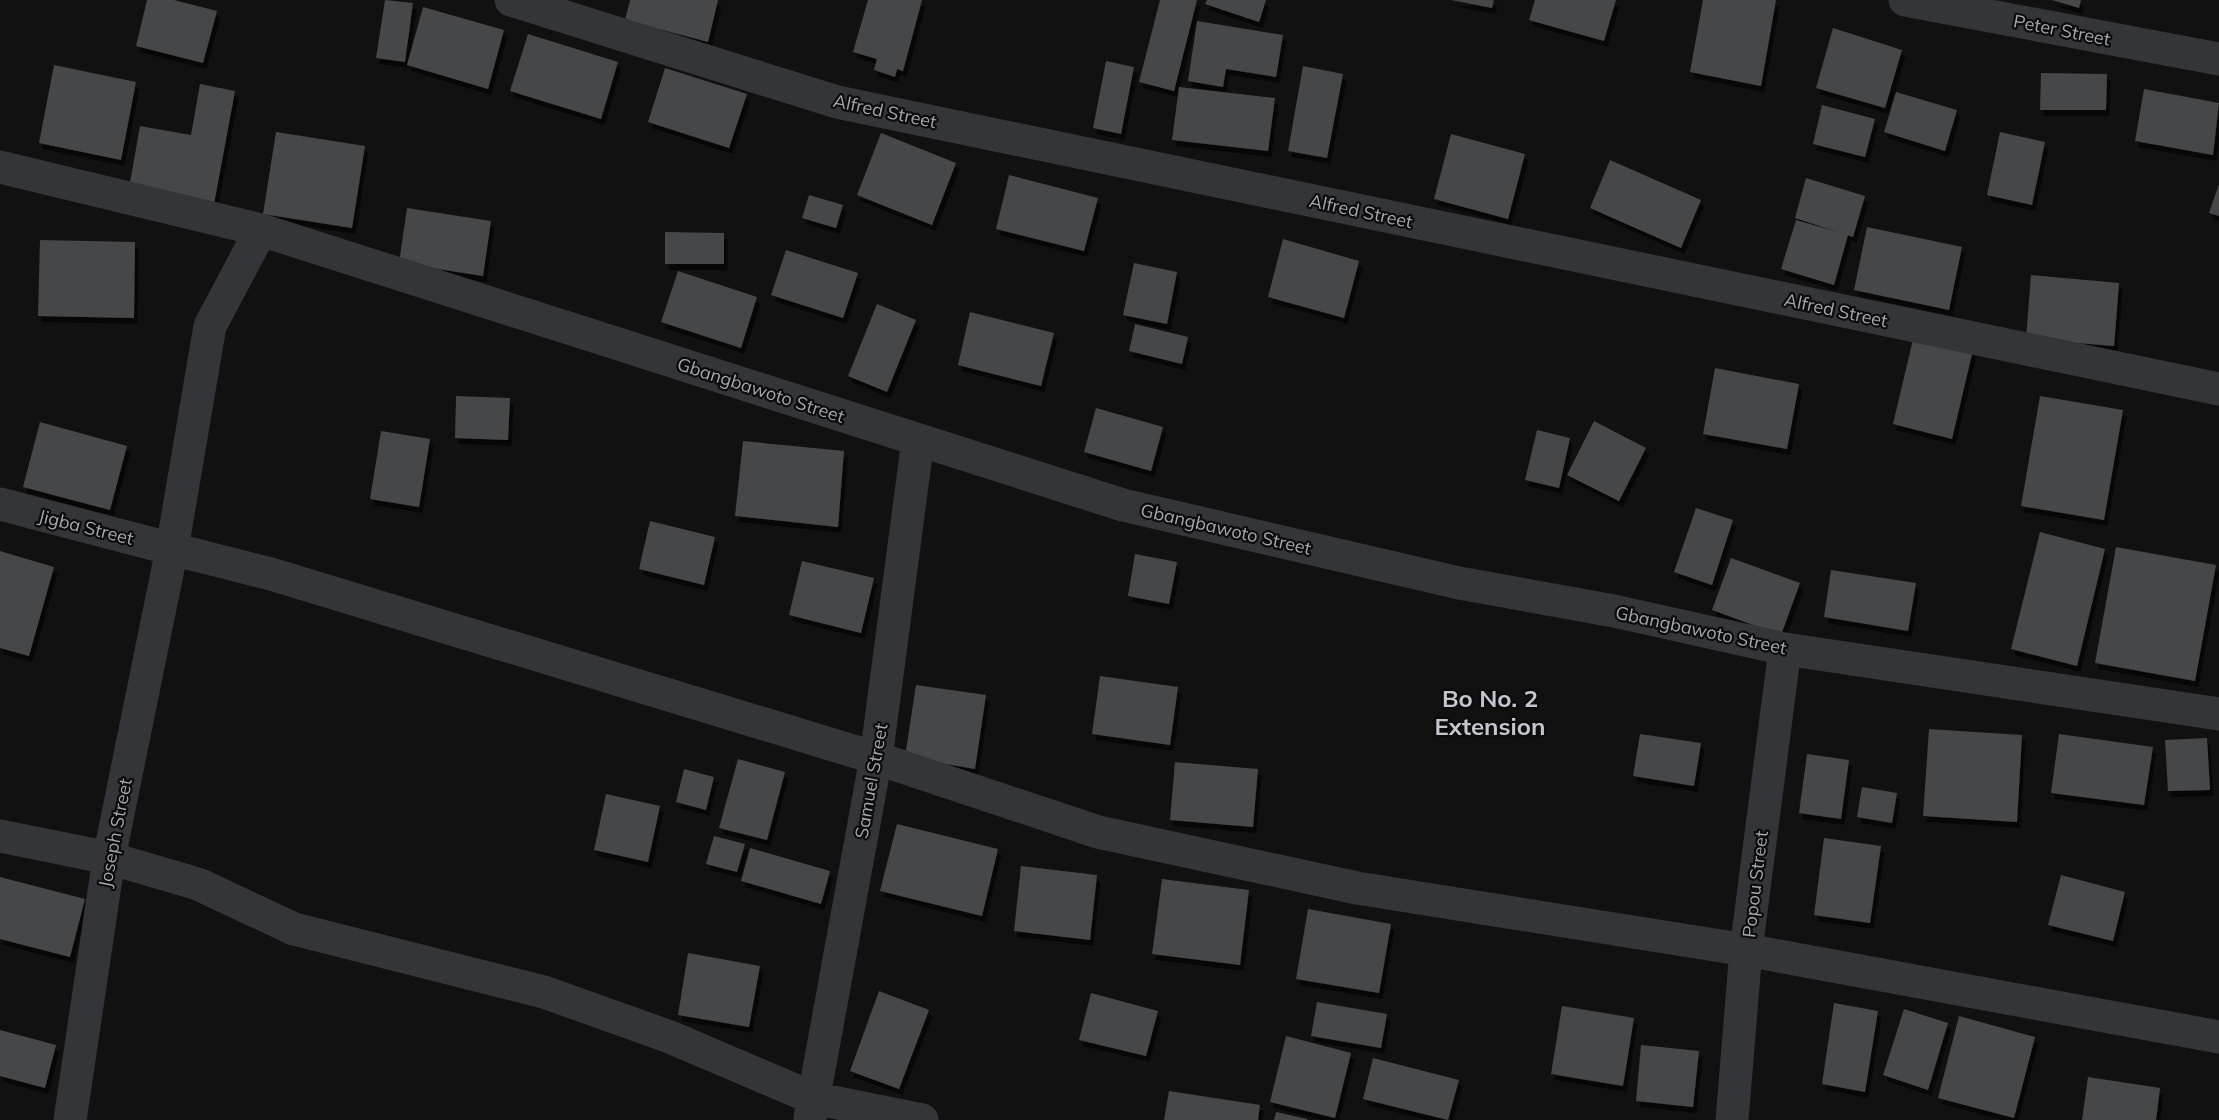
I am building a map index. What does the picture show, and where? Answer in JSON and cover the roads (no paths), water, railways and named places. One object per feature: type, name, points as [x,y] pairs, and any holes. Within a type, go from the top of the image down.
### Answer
[{"type":"street","name":"Alfred Street","points":[[511,0],[837,102],[2219,389]]},
{"type":"street","name":"Peter Street","points":[[1905,0],[2219,59]]},
{"type":"street","name":"Gbangbawoto Street","points":[[0,167],[261,230],[1123,505],[1459,583],[1614,611],[1785,649],[2219,714]]},
{"type":"street","name":"Joseph Street","points":[[70,1120],[109,858],[172,549],[210,326],[261,230]]},
{"type":"street","name":"Samuel Street","points":[[812,1109],[876,758],[918,440]]},
{"type":"street","name":"Jigba Street","points":[[0,504],[271,574],[876,758],[1109,834],[1357,888],[1746,950],[2219,1037]]},
{"type":"street","name":"Popou Street","points":[[1732,1120],[1746,950],[1785,649]]},
{"type":"street","points":[[0,836],[109,858],[198,884],[294,929],[544,992],[670,1037],[812,1109],[922,1120]]},
{"type":"district","name":"Bo No. 2 Extension","points":[[1490,712]]}]
